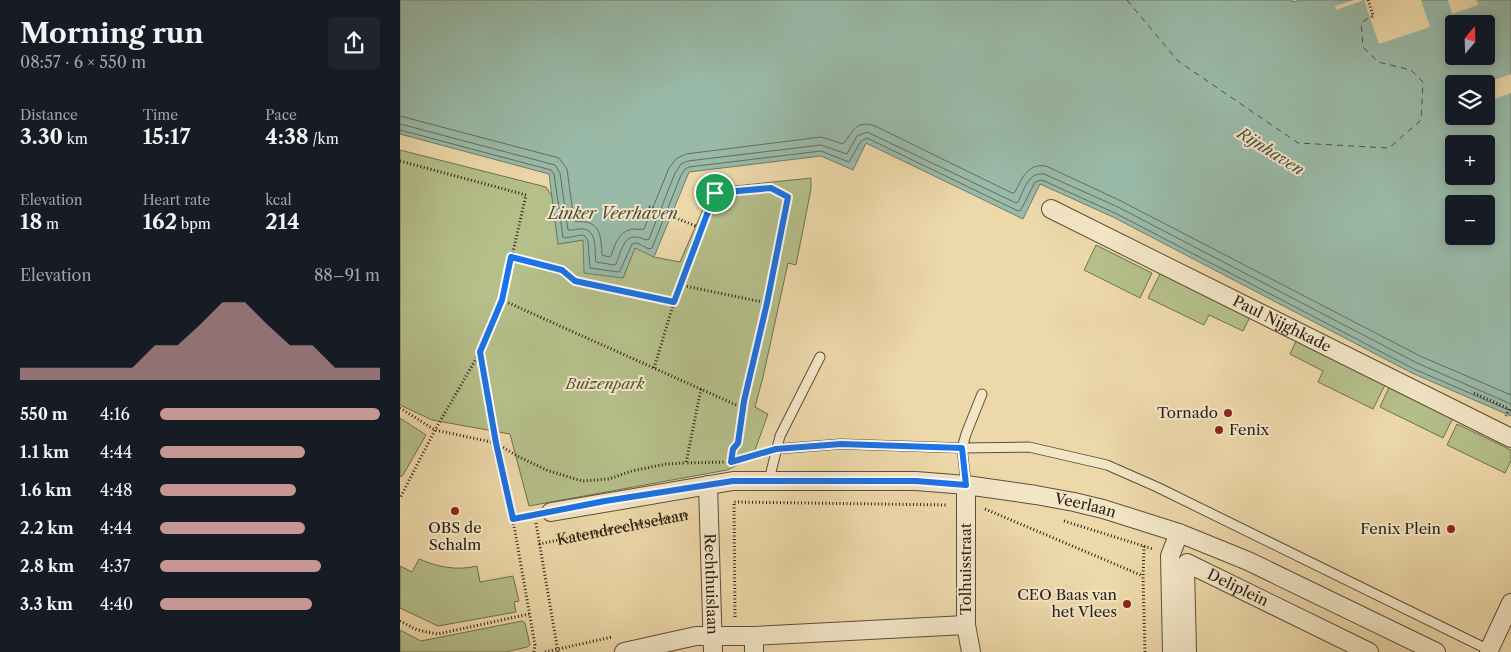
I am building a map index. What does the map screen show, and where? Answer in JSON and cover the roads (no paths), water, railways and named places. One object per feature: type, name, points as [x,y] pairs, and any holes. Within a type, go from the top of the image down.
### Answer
[{"type":"street","name":"Paul Nijghkade","points":[[1051,209],[1511,438]]},
{"type":"street","name":"Veerlaan","points":[[708,485],[733,481],[768,480],[916,481],[966,485],[1074,502],[1179,533],[1248,561],[1436,652]]},
{"type":"street","name":"Katendrechtselaan","points":[[552,512],[708,485]]},
{"type":"street","name":"Rechthuislaan","points":[[708,485],[713,644]]},
{"type":"street","name":"Tolhuisstraat","points":[[966,485],[966,626],[971,652]]},
{"type":"street","points":[[1172,652],[1170,556],[1179,533]]},
{"type":"street","name":"Deliplein","points":[[1187,652],[1185,567],[1187,563],[1369,652]]},
{"type":"street","points":[[1489,650],[1511,602]]},
{"type":"street","points":[[624,652],[696,636],[713,644],[754,644],[966,626]]},
{"type":"lane","points":[[768,480],[776,449],[789,417],[820,357]]},
{"type":"lane","points":[[966,485],[962,448],[982,394]]},
{"type":"lane","points":[[776,449],[841,444],[1030,448],[1098,462],[1118,468],[1489,650]]},
{"type":"water","points":[[400,0],[1292,0],[1293,2],[1301,0],[1511,0],[1511,416],[1412,373],[1113,217],[1040,184],[1023,219],[866,143],[853,170],[821,156],[689,172],[654,257],[635,248],[623,278],[584,273],[583,240],[558,244],[549,174],[400,134]]},
{"type":"place","name":"Tornado","points":[[1228,413]]},
{"type":"place","name":"Fenix","points":[[1219,430]]},
{"type":"place","name":"OBS de Schalm","points":[[455,511]]},
{"type":"place","name":"Fenix Plein","points":[[1451,529]]},
{"type":"place","name":"CEO Baas van het Vlees","points":[[1127,604]]},
{"type":"water label","name":"Rijnhaven","points":[[1271,151]]},
{"type":"water label","name":"Linker Veerhaven","points":[[613,213]]},
{"type":"park label","name":"Buizenpark","points":[[605,384]]}]
